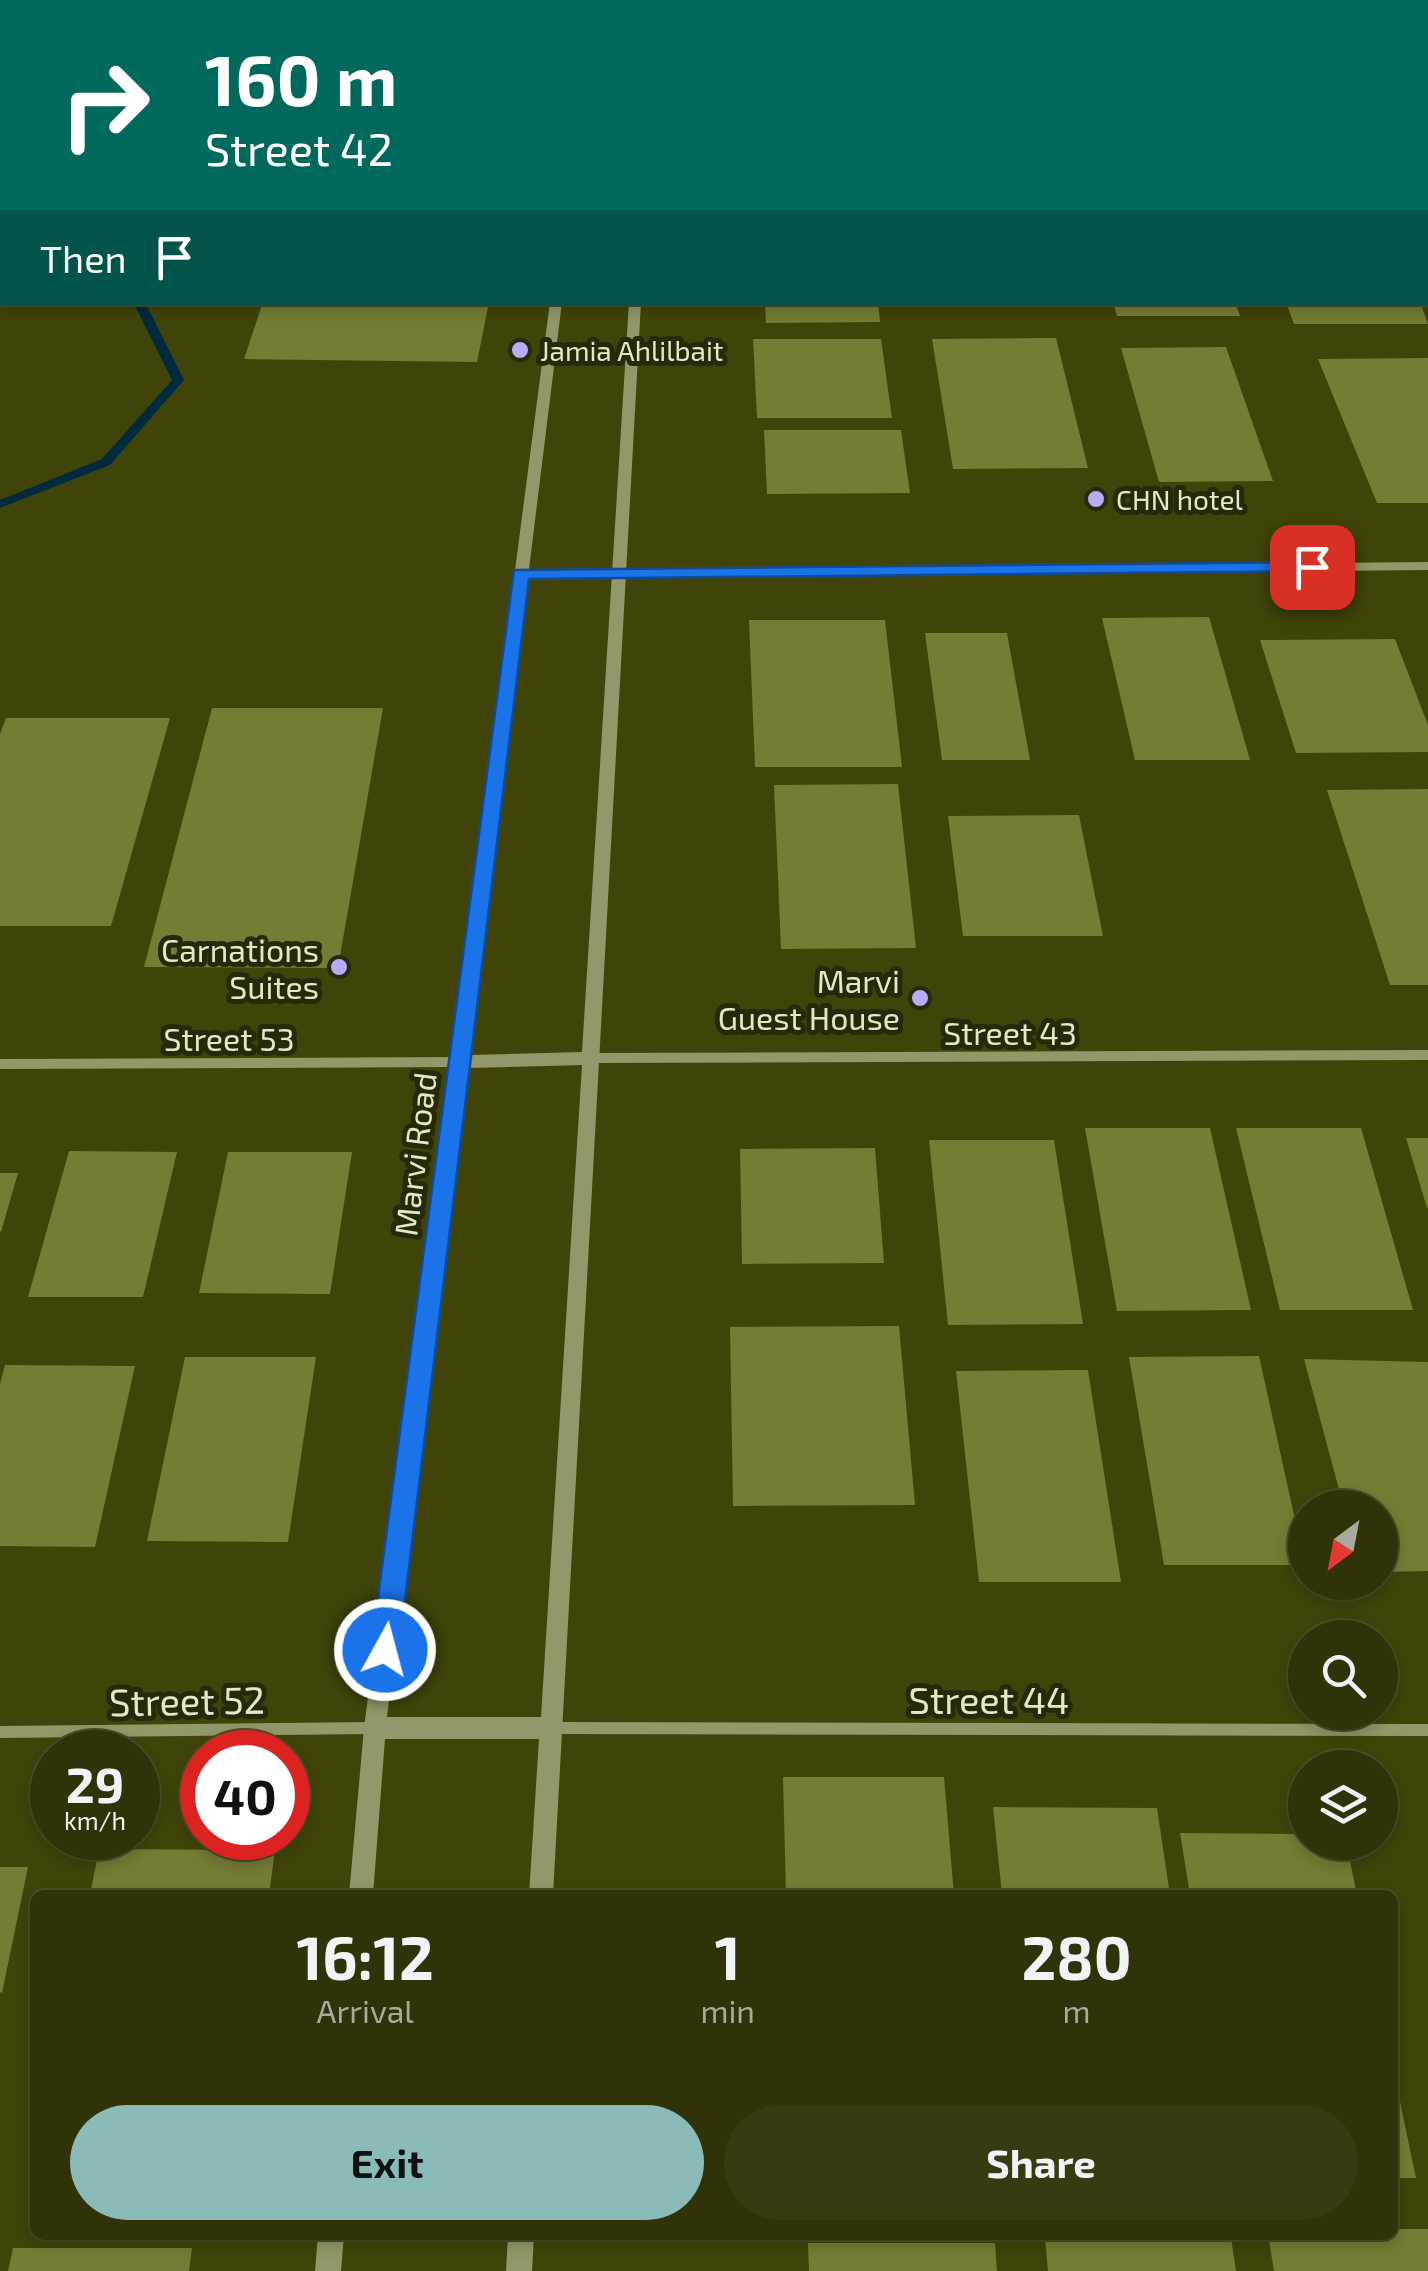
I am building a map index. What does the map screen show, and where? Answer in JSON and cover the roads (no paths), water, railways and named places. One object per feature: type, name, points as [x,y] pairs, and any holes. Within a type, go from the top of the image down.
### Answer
[{"type":"street","name":"Marvi Road","points":[[361,1890],[375,1728],[556,305]]},
{"type":"street","points":[[541,1890],[635,305]]},
{"type":"street","points":[[520,574],[1428,566]]},
{"type":"street","name":"Street 43","points":[[592,1058],[1428,1055]]},
{"type":"street","points":[[458,1062],[592,1058]]},
{"type":"street","name":"Street 53","points":[[0,1064],[458,1062]]},
{"type":"street","points":[[375,1728],[550,1728]]},
{"type":"street","name":"Street 52","points":[[0,1732],[375,1728]]},
{"type":"street","name":"Street 44","points":[[550,1728],[1428,1730]]},
{"type":"street","points":[[328,2271],[331,2240]]},
{"type":"street","points":[[519,2271],[522,2240]]},
{"type":"waterway","points":[[0,504],[106,462],[178,380],[142,305]]},
{"type":"place","name":"Jamia Ahlilbait","points":[[520,350]]},
{"type":"place","name":"CHN hotel","points":[[1096,499]]},
{"type":"place","name":"Carnations Suites","points":[[339,967]]},
{"type":"place","name":"Marvi Guest House","points":[[920,998]]}]
